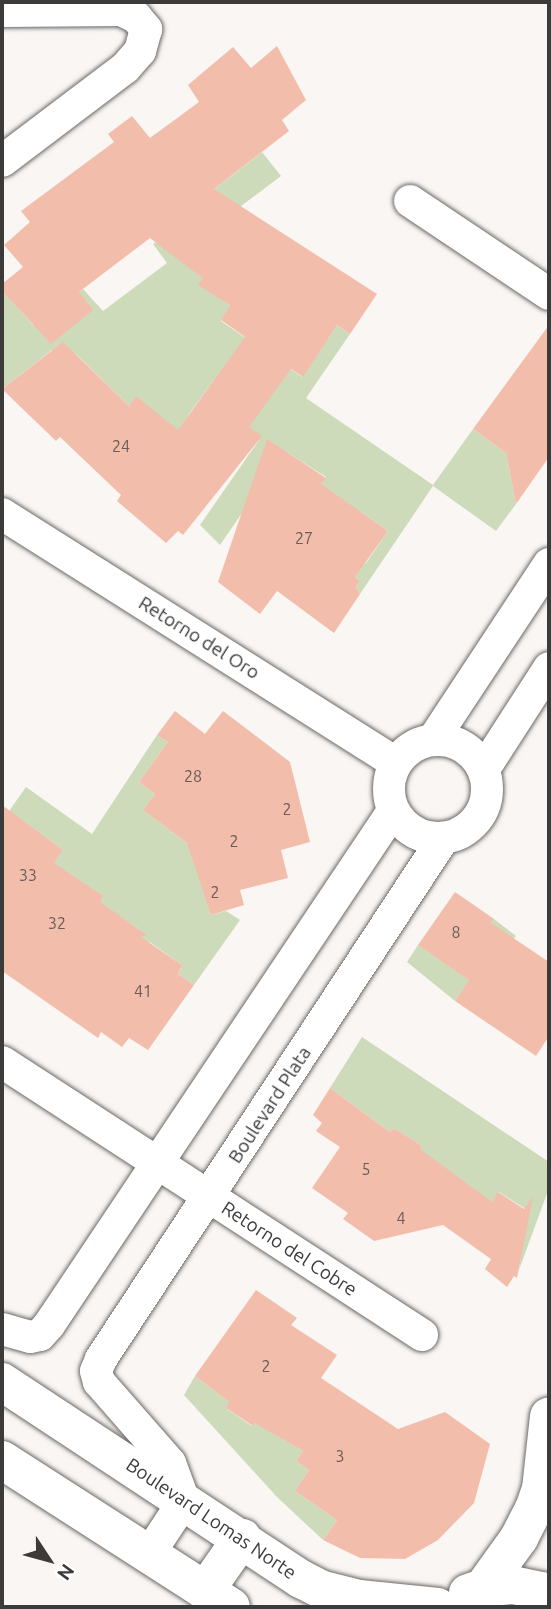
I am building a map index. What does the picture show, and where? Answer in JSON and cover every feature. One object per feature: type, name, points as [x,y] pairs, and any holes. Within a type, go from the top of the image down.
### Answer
[{"type":"street","points":[[2,11],[121,10],[136,17],[146,29],[140,51],[125,68],[2,160]]},
{"type":"street","points":[[410,201],[549,294]]},
{"type":"street","name":"Retorno del Oro","points":[[2,514],[396,762]]},
{"type":"street","points":[[433,740],[549,564]]},
{"type":"street","points":[[484,769],[549,668]]},
{"type":"street","points":[[433,740],[453,741],[472,752],[484,769],[488,784],[487,799],[472,826],[443,839],[423,837],[405,827],[393,811],[389,794],[390,778],[396,762],[412,747],[433,740]]},
{"type":"street","points":[[2,1329],[30,1337],[40,1335],[393,811]]},
{"type":"street","name":"Boulevard Plata","points":[[184,1501],[170,1463],[99,1382],[96,1371],[101,1359],[443,839]]},
{"type":"street","name":"Retorno del Cobre","points":[[2,1062],[422,1335]]},
{"type":"street","name":"Boulevard Lomas Norte","points":[[2,1382],[301,1579],[323,1590],[359,1599],[438,1607]]},
{"type":"street","points":[[483,1588],[519,1538],[534,1509],[541,1489],[549,1416]]},
{"type":"street","points":[[2,1460],[218,1599],[242,1538]]},
{"type":"street","points":[[149,1554],[184,1501]]},
{"type":"street","points":[[445,1607],[483,1588],[513,1585],[549,1597]]},
{"type":"green space","points":[[155,134],[204,197],[262,152],[281,176],[175,256],[202,278],[199,284],[230,305],[221,321],[302,377],[337,325],[350,334],[306,398],[433,485],[473,429],[506,453],[516,504],[496,531],[433,486],[360,594],[356,587],[360,581],[349,571],[366,563],[388,531],[361,512],[353,522],[315,493],[326,477],[285,451],[220,545],[200,525],[259,440],[247,430],[214,380],[189,414],[166,464],[136,397],[129,406],[76,354],[52,350],[2,389],[2,290],[33,325],[83,289],[103,311],[167,263],[153,244],[204,205],[150,138]]},
{"type":"green space","points":[[157,735],[168,742],[139,782],[155,794],[143,810],[191,846],[211,915],[226,911],[240,920],[194,985],[178,974],[182,965],[151,943],[133,938],[139,929],[48,871],[63,850],[22,820],[2,847],[2,821],[26,787],[92,834]]},
{"type":"green space","points":[[494,919],[516,936],[510,943],[499,936],[455,1001],[407,962],[418,945],[457,971]]},
{"type":"green space","points":[[362,1037],[549,1162],[549,1188],[519,1270],[527,1210],[499,1192],[480,1220],[471,1213],[482,1195],[419,1150],[422,1146],[394,1128],[390,1132],[330,1088]]},
{"type":"green space","points":[[195,1376],[229,1402],[227,1409],[252,1426],[265,1414],[288,1428],[281,1438],[303,1451],[296,1461],[309,1470],[295,1491],[337,1520],[323,1540],[277,1497],[184,1395]]},
{"type":"building","points":[[277,46],[306,100],[282,120],[289,131],[214,189],[377,294],[350,334],[337,325],[303,377],[291,369],[249,427],[262,436],[183,535],[178,531],[166,543],[117,501],[121,495],[60,437],[56,441],[2,389],[63,342],[129,406],[136,396],[178,430],[245,337],[221,320],[230,305],[198,285],[202,278],[150,238],[79,292],[93,310],[51,344],[2,291],[2,284],[23,267],[4,245],[30,222],[21,211],[114,142],[108,134],[132,116],[150,138],[199,102],[188,85],[233,47],[251,68]]},
{"type":"building","points":[[549,325],[549,457],[516,504],[506,453],[473,429]]},
{"type":"building","points":[[267,439],[326,478],[321,484],[388,531],[355,577],[360,581],[356,587],[360,594],[334,633],[277,591],[260,614],[218,582]]},
{"type":"building","points":[[175,711],[205,734],[223,711],[290,762],[310,842],[281,850],[288,878],[240,890],[244,905],[211,915],[187,843],[143,810],[155,794],[139,782],[168,742],[157,735]]},
{"type":"building","points":[[2,805],[63,850],[54,863],[103,896],[100,902],[147,935],[141,937],[182,965],[178,974],[194,985],[148,1050],[129,1038],[122,1047],[101,1032],[98,1038],[2,971]]},
{"type":"building","points":[[455,892],[494,919],[491,923],[549,962],[549,1036],[536,1056],[455,1001],[469,980],[418,945]]},
{"type":"building","points":[[330,1088],[390,1132],[394,1128],[422,1146],[420,1149],[492,1202],[498,1192],[524,1209],[533,1197],[517,1278],[514,1276],[507,1287],[485,1269],[491,1259],[443,1225],[374,1241],[343,1219],[348,1213],[312,1188],[340,1147],[316,1131],[322,1123],[313,1115]]},
{"type":"building","points":[[256,1290],[297,1318],[291,1325],[337,1355],[321,1378],[398,1429],[445,1412],[490,1444],[474,1503],[438,1540],[405,1559],[360,1558],[323,1540],[337,1520],[295,1491],[309,1470],[296,1461],[303,1451],[255,1423],[253,1426],[226,1408],[229,1402],[195,1376]]}]
